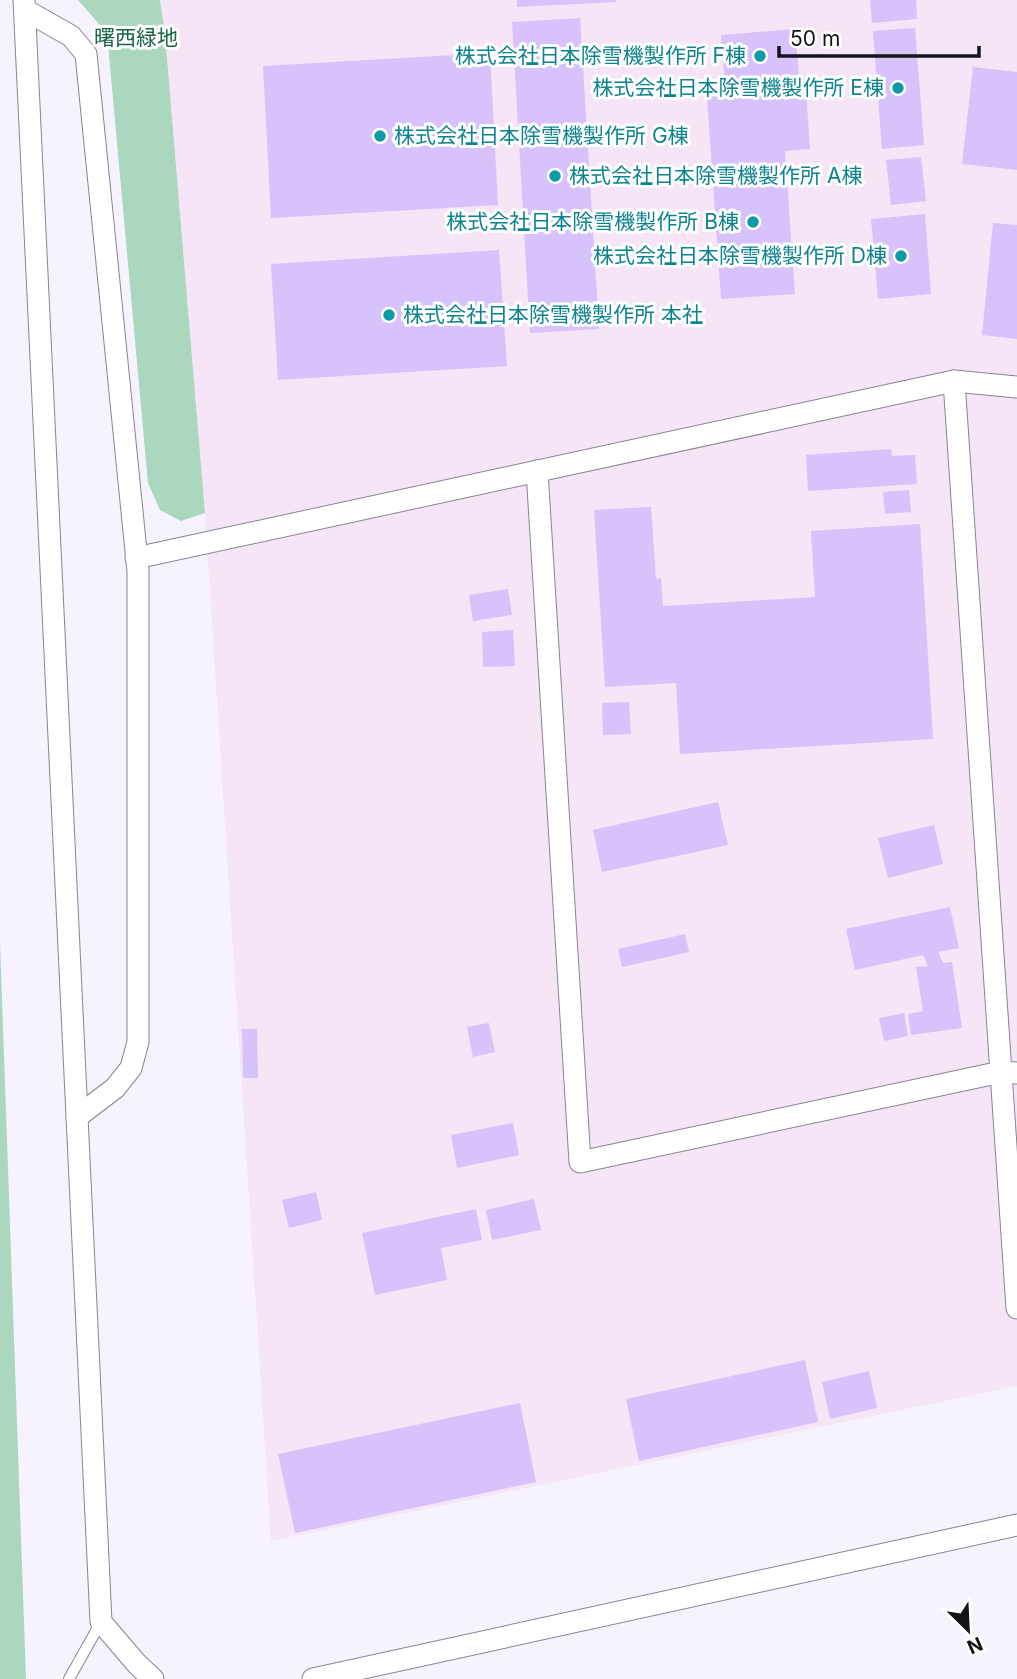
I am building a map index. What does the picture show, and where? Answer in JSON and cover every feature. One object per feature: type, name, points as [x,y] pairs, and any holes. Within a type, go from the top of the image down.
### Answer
[{"type":"street","points":[[24,5],[71,36],[86,54],[138,571],[138,1042],[131,1068],[116,1088],[77,1117]]},
{"type":"street","points":[[24,5],[102,1622],[153,1679]]},
{"type":"street","points":[[136,558],[954,381],[1017,387]]},
{"type":"street","points":[[954,381],[1009,1073],[1017,1308]]},
{"type":"street","points":[[537,471],[580,1162],[1009,1073]]},
{"type":"street","points":[[313,1679],[1017,1525]]},
{"type":"lane","points":[[69,1679],[102,1622]]},
{"type":"shaded area","points":[[160,0],[1017,0],[1017,1386],[271,1541],[205,513]]},
{"type":"green space","name":"曙西緑地","points":[[78,0],[160,0],[205,513],[181,521],[160,510],[148,483],[107,33]]},
{"type":"green space","points":[[0,942],[26,1679],[0,1679]]},
{"type":"building","points":[[517,0],[616,0],[616,2],[517,7]]},
{"type":"building","points":[[870,0],[916,0],[917,19],[872,23]]},
{"type":"building","name":"株式会社日本除雪機製作所 A棟","points":[[580,18],[599,329],[530,333],[512,22]]},
{"type":"building","name":"株式会社日本除雪機製作所 E棟","points":[[915,28],[924,145],[882,149],[873,31]]},
{"type":"building","name":"株式会社日本除雪機製作所 F棟","points":[[795,29],[799,76],[725,82],[721,35]]},
{"type":"building","name":"株式会社日本除雪機製作所 G棟","points":[[490,53],[498,205],[271,218],[263,66]]},
{"type":"building","points":[[973,67],[1017,72],[1017,170],[962,164]]},
{"type":"building","name":"株式会社日本除雪機製作所 B棟","points":[[806,90],[810,149],[785,151],[795,294],[721,299],[707,97]]},
{"type":"building","points":[[921,157],[926,201],[891,205],[886,160]]},
{"type":"building","name":"株式会社日本除雪機製作所 D棟","points":[[925,214],[931,294],[878,299],[871,219]]},
{"type":"building","points":[[993,223],[1017,225],[1017,339],[982,335]]},
{"type":"building","name":"株式会社日本除雪機製作所 本社","points":[[499,250],[507,366],[278,380],[271,264]]},
{"type":"building","points":[[891,449],[892,456],[915,455],[917,484],[808,491],[806,455]]},
{"type":"building","points":[[909,490],[911,512],[885,514],[883,492]]},
{"type":"building","points":[[651,507],[656,579],[661,578],[663,606],[815,597],[811,531],[920,524],[933,739],[680,754],[676,683],[605,687],[594,510]]},
{"type":"building","points":[[508,589],[512,615],[473,621],[469,595]]},
{"type":"building","points":[[513,630],[515,666],[483,667],[482,632]]},
{"type":"building","points":[[629,702],[631,734],[603,735],[602,703]]},
{"type":"building","points":[[718,802],[728,845],[602,872],[593,830]]},
{"type":"building","points":[[934,825],[943,864],[888,878],[878,838]]},
{"type":"building","points":[[950,907],[959,948],[938,952],[943,963],[952,962],[962,1028],[911,1035],[908,1014],[923,1011],[916,967],[928,966],[923,955],[855,970],[846,929]]},
{"type":"building","points":[[685,934],[689,952],[622,967],[618,949]]},
{"type":"building","points":[[904,1013],[908,1036],[884,1041],[879,1018]]},
{"type":"building","points":[[489,1023],[495,1052],[473,1057],[467,1027]]},
{"type":"building","points":[[242,1029],[257,1029],[258,1078],[243,1078]]},
{"type":"building","points":[[513,1123],[519,1155],[457,1168],[451,1135]]},
{"type":"building","points":[[316,1192],[322,1220],[289,1228],[282,1200]]},
{"type":"building","points":[[534,1199],[541,1230],[492,1240],[486,1210]]},
{"type":"building","points":[[476,1209],[482,1240],[441,1248],[447,1280],[375,1295],[362,1233]]},
{"type":"building","points":[[805,1360],[818,1422],[639,1461],[626,1399]]},
{"type":"building","points":[[869,1371],[877,1408],[830,1419],[822,1382]]},
{"type":"building","points":[[520,1403],[536,1482],[295,1533],[278,1454]]},
{"type":"place","name":"株式会社日本除雪機製作所 F棟","points":[[760,56]]},
{"type":"place","name":"株式会社日本除雪機製作所 E棟","points":[[898,88]]},
{"type":"place","name":"株式会社日本除雪機製作所 G棟","points":[[380,136]]},
{"type":"place","name":"株式会社日本除雪機製作所 A棟","points":[[555,176]]},
{"type":"place","name":"株式会社日本除雪機製作所 B棟","points":[[753,222]]},
{"type":"place","name":"株式会社日本除雪機製作所 D棟","points":[[901,256]]},
{"type":"place","name":"株式会社日本除雪機製作所 本社","points":[[389,315]]}]
